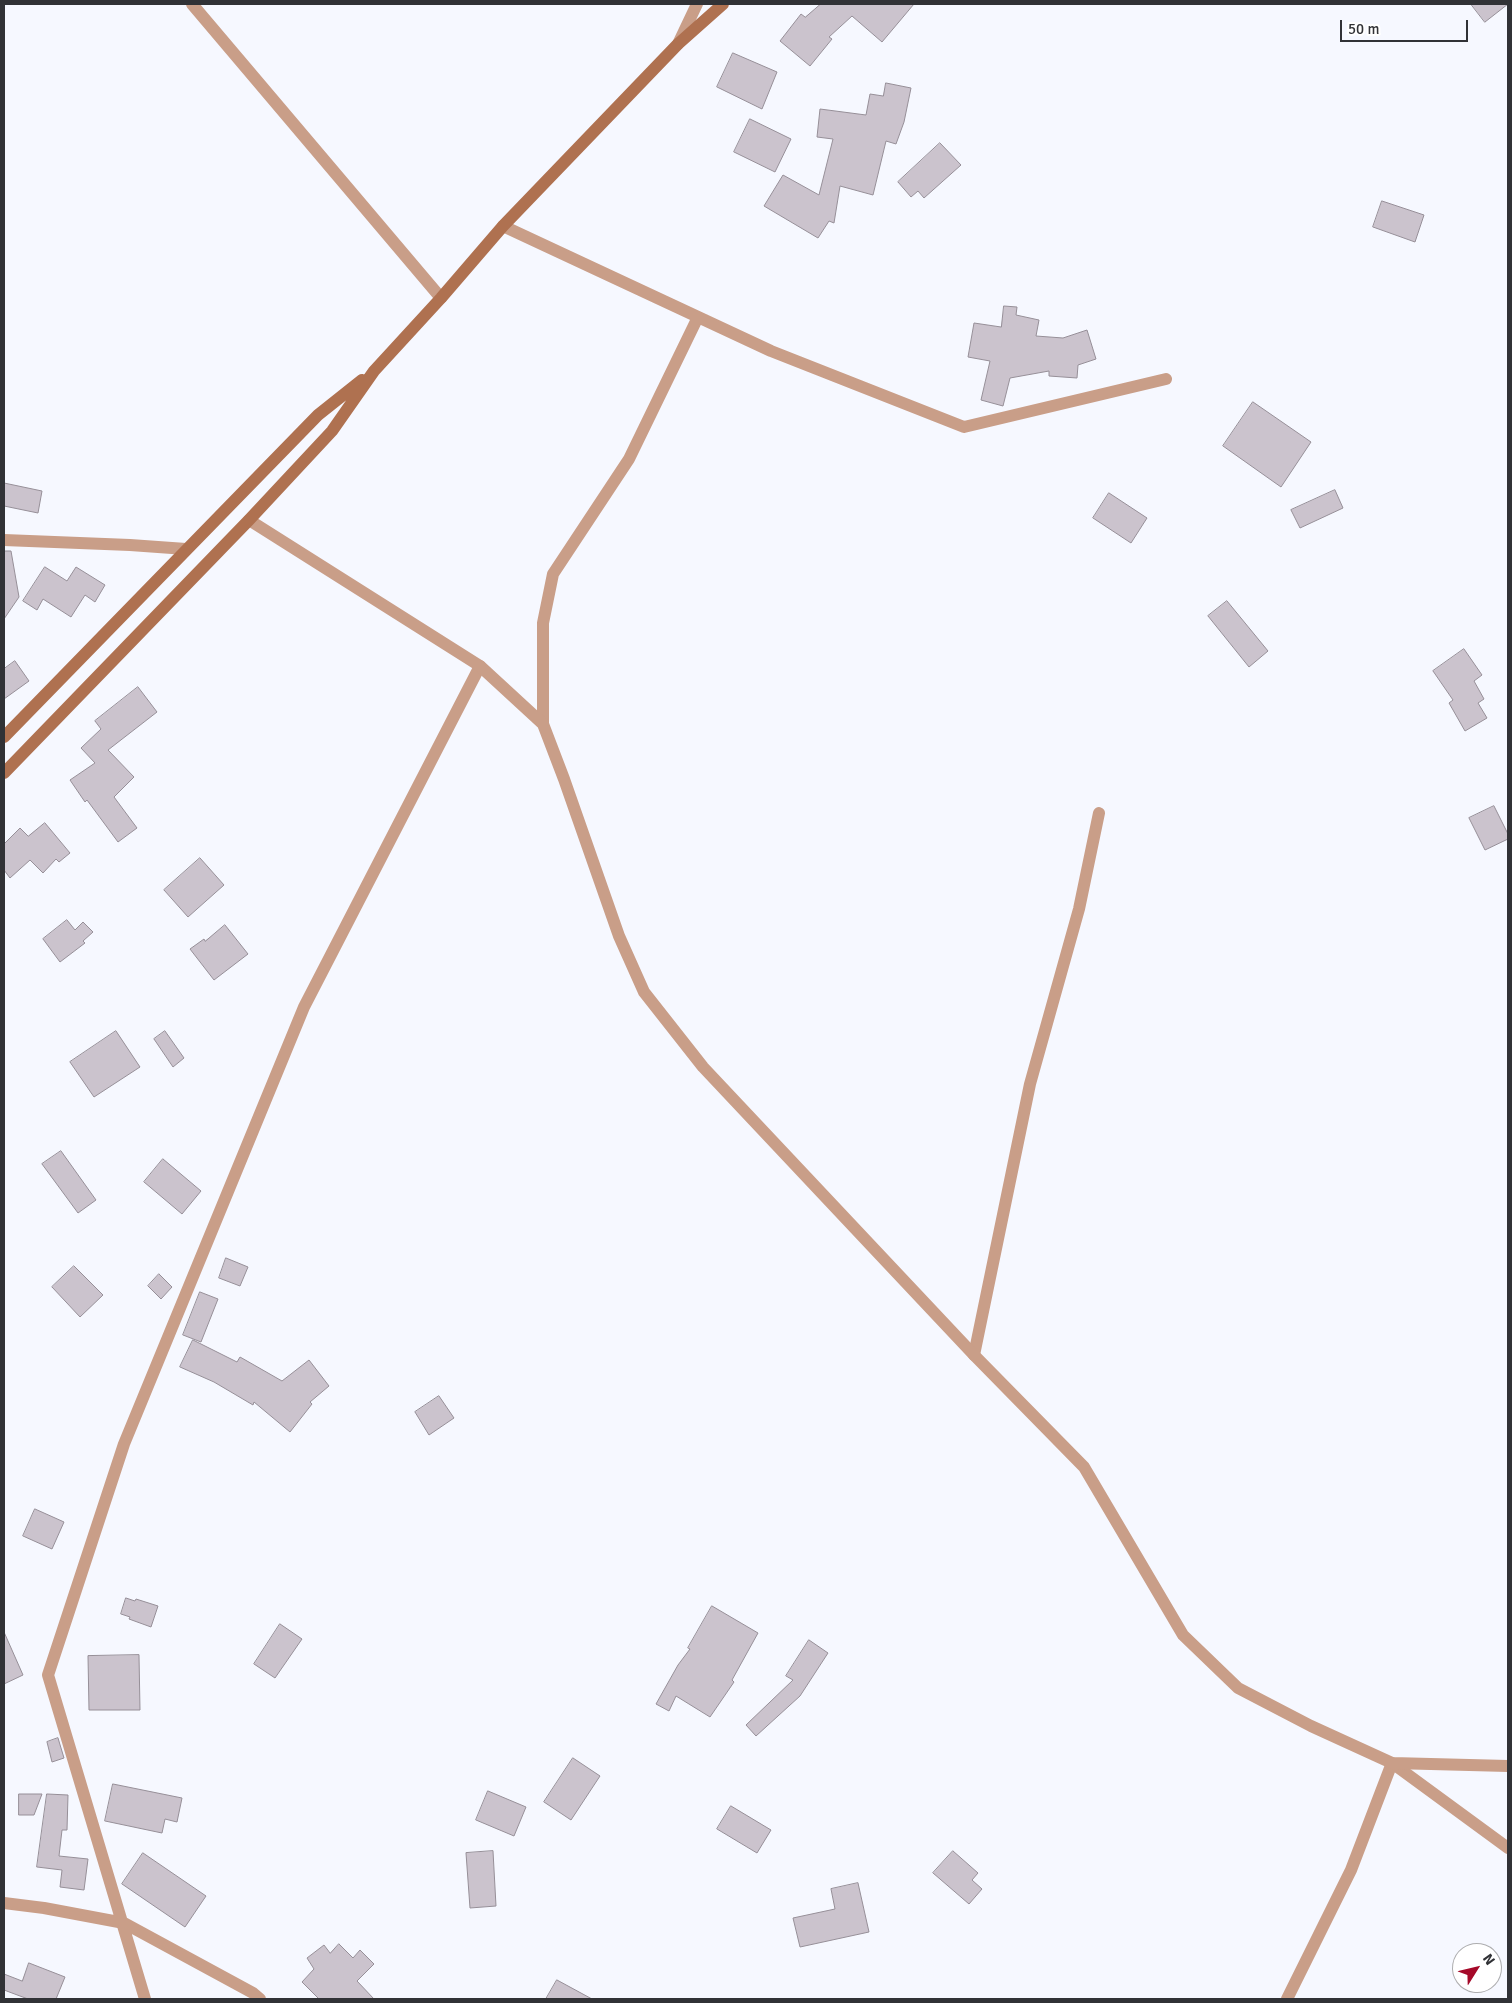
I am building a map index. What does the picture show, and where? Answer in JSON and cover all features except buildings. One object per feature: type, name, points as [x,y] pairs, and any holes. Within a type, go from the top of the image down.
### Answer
[{"type":"main road","points":[[4,773],[249,520],[332,431],[374,371],[441,298],[503,226],[678,44],[723,4]]},
{"type":"main road","points":[[4,737],[318,415],[374,371]]},
{"type":"street","points":[[192,4],[441,298]]},
{"type":"street","points":[[678,44],[696,4]]},
{"type":"street","points":[[503,226],[771,351],[964,427],[1166,379]]},
{"type":"street","points":[[698,317],[629,459],[553,574],[542,623],[543,724],[564,778],[619,936],[644,992],[703,1067],[974,1355],[1084,1467],[1183,1635],[1238,1688],[1311,1726],[1392,1763],[1471,1823],[1508,1848]]},
{"type":"street","points":[[249,520],[480,666],[543,724]]},
{"type":"street","points":[[4,540],[186,549]]},
{"type":"street","points":[[145,1999],[124,1923],[48,1675],[124,1444],[304,1007],[480,666]]},
{"type":"street","points":[[974,1355],[1030,1084],[1079,909],[1099,813]]},
{"type":"street","points":[[1392,1763],[1508,1766]]},
{"type":"street","points":[[1287,1999],[1351,1870],[1392,1763]]},
{"type":"street","points":[[4,1903],[44,1908],[124,1923],[253,1993],[260,1999]]}]
